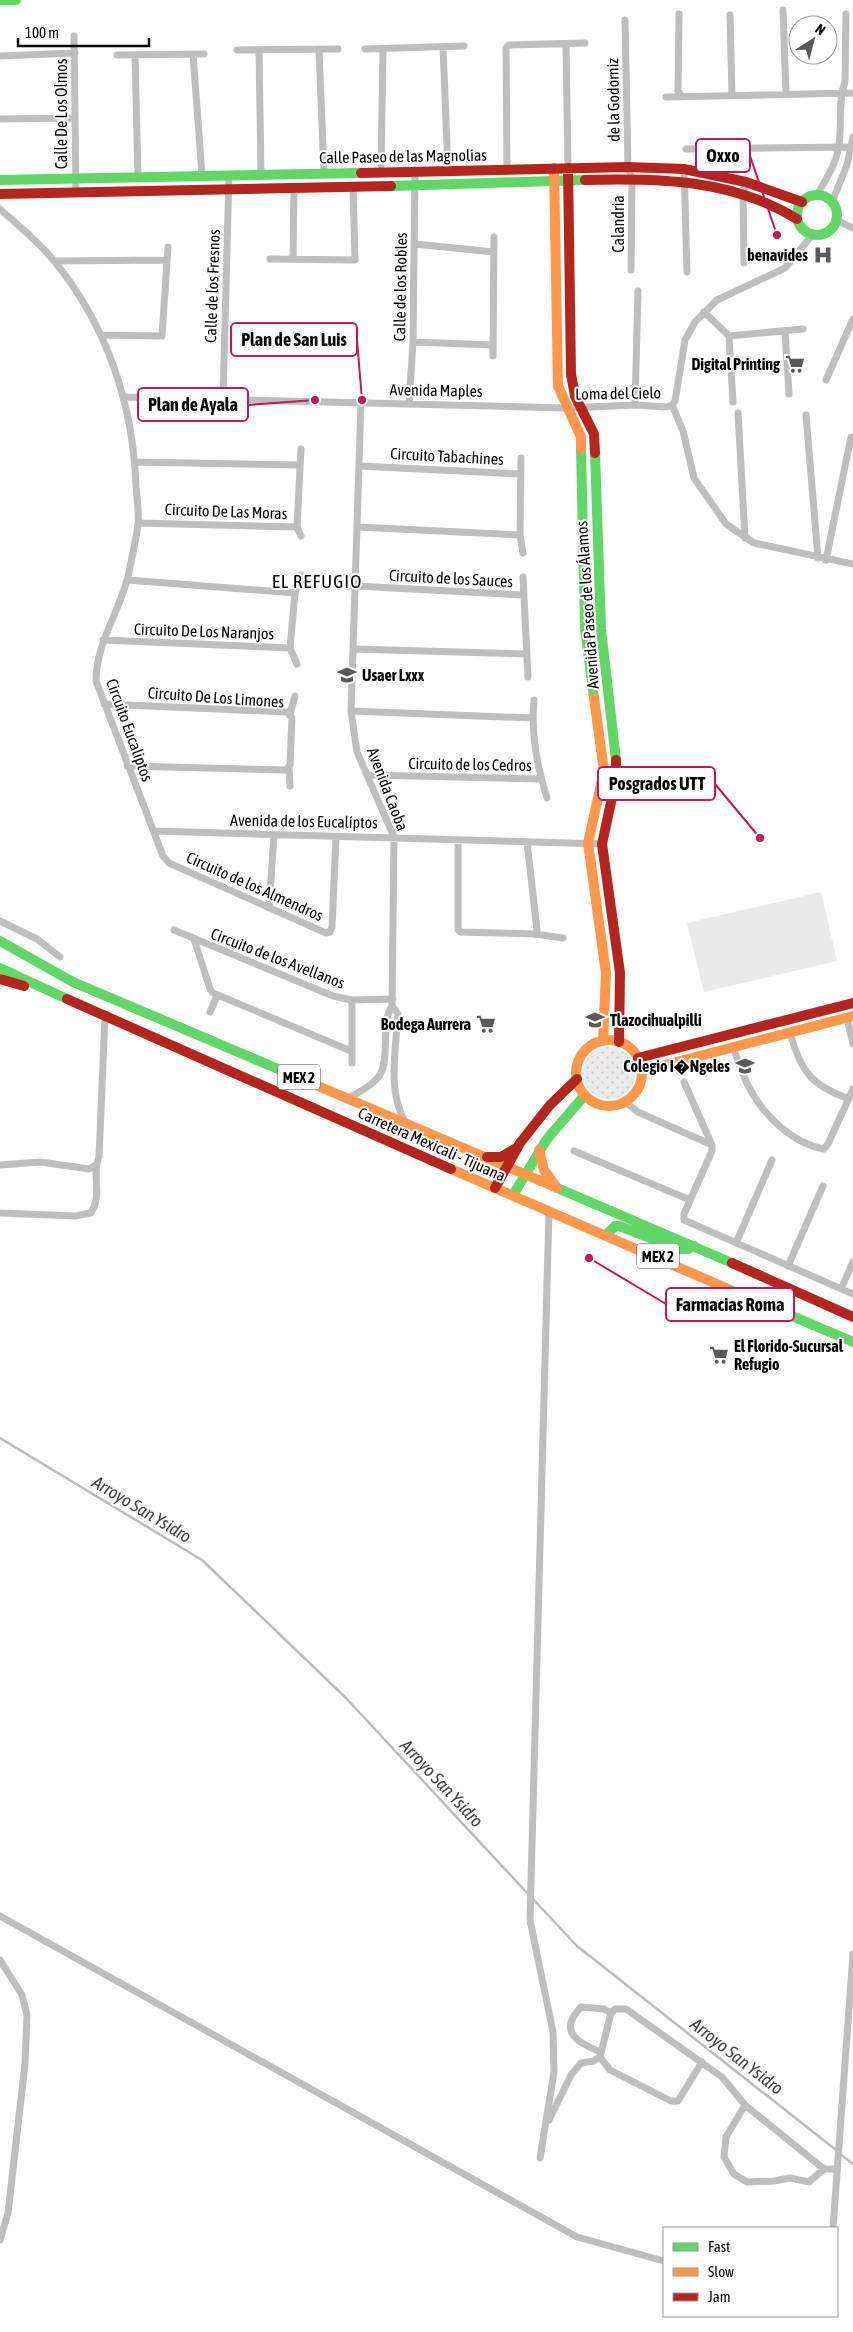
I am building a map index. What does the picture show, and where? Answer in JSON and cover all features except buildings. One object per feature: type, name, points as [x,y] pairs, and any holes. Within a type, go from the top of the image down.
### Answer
[{"type":"main road","points":[[0,0],[14,0]]},
{"type":"main road","name":"Calle Paseo de las Magnolias","points":[[0,180],[628,167],[684,169],[802,202]]},
{"type":"main road","name":"Avenida Paseo de los Álamos","points":[[554,168],[558,386],[561,399],[575,422],[581,437],[585,628],[604,771],[603,783],[589,828],[588,843],[606,973],[603,1041]]},
{"type":"main road","name":"Avenida Paseo de los Álamos","points":[[568,168],[571,374],[575,396],[594,434],[601,629],[617,770],[617,781],[603,825],[602,844],[620,973],[619,1042]]},
{"type":"main road","name":"Calle Paseo de las Magnolias","points":[[0,194],[294,189],[632,179],[684,181],[744,187],[798,218]]},
{"type":"main road","points":[[817,195],[832,202],[836,220],[829,230],[824,233],[813,234],[806,231],[798,218],[798,207],[802,202],[811,196],[817,195]]},
{"type":"main road","points":[[0,941],[73,982]]},
{"type":"main road","name":"Carretera Mexicali - Tijuana","points":[[0,949],[73,982],[694,1246],[853,1317]]},
{"type":"main road","name":"Carretera Mexicali - Tijuana","points":[[0,968],[495,1188],[607,1234],[853,1342]]},
{"type":"main road","points":[[0,979],[67,998]]},
{"type":"main road","points":[[638,1058],[853,1003]]},
{"type":"main road","points":[[642,1071],[850,1017]]},
{"type":"main road","points":[[603,1041],[619,1042],[630,1048],[638,1058],[642,1071],[638,1089],[625,1102],[617,1105],[600,1105],[585,1095],[577,1079],[577,1069],[583,1055],[594,1045],[603,1041]]},
{"type":"main road","points":[[495,1188],[518,1147],[550,1105],[577,1079]]},
{"type":"main road","points":[[513,1195],[540,1150],[565,1116],[585,1095]]},
{"type":"main road","points":[[483,1156],[500,1157],[518,1147]]},
{"type":"main road","points":[[540,1150],[544,1170],[558,1189]]},
{"type":"main road","points":[[607,1234],[611,1229],[619,1226],[679,1249],[688,1249],[694,1246]]},
{"type":"street","points":[[783,10],[786,93]]},
{"type":"street","points":[[679,14],[678,91],[681,96]]},
{"type":"street","points":[[817,195],[835,162],[839,147],[842,119],[841,92],[845,82],[846,14]]},
{"type":"street","points":[[730,15],[732,95]]},
{"type":"street","name":"de la Godorniz","points":[[625,20],[628,167],[632,179]]},
{"type":"street","name":"Calle De Los Olmos","points":[[74,36],[76,193]]},
{"type":"street","points":[[507,169],[506,48],[509,45],[566,46],[584,43]]},
{"type":"street","points":[[365,49],[464,46]]},
{"type":"street","points":[[566,46],[568,168]]},
{"type":"street","points":[[443,47],[448,170]]},
{"type":"street","points":[[382,172],[383,48]]},
{"type":"street","points":[[318,49],[324,173]]},
{"type":"street","points":[[237,50],[338,49]]},
{"type":"street","points":[[260,50],[261,174]]},
{"type":"street","points":[[0,56],[75,53]]},
{"type":"street","points":[[193,54],[202,175]]},
{"type":"street","points":[[117,55],[204,54]]},
{"type":"street","points":[[136,55],[138,177]]},
{"type":"street","points":[[845,82],[853,92]]},
{"type":"street","points":[[666,97],[853,92]]},
{"type":"street","points":[[0,120],[75,118]]},
{"type":"street","points":[[832,202],[847,165],[853,136]]},
{"type":"street","points":[[686,149],[852,147]]},
{"type":"street","points":[[656,168],[658,180]]},
{"type":"street","points":[[684,169],[687,272]]},
{"type":"street","name":"Calle de los Robles","points":[[409,404],[413,342],[416,171]]},
{"type":"street","name":"Calle de los Fresnos","points":[[223,399],[229,175]]},
{"type":"street","name":"Calandria","points":[[631,270],[632,179]]},
{"type":"street","points":[[270,260],[355,260],[353,187]]},
{"type":"street","points":[[744,187],[744,263]]},
{"type":"street","points":[[293,260],[294,189]]},
{"type":"street","name":"Circuito Eucaliptos","points":[[0,210],[54,261],[102,335],[125,397],[135,462],[138,523],[127,580],[104,640],[96,667],[96,681],[127,766],[155,831]]},
{"type":"street","points":[[836,220],[853,228]]},
{"type":"street","points":[[813,234],[785,268],[717,300],[694,322],[685,340],[672,405],[684,431],[694,478],[726,524],[754,542],[826,560],[853,564]]},
{"type":"street","points":[[493,356],[494,237]]},
{"type":"street","points":[[415,244],[494,252]]},
{"type":"street","points":[[102,335],[162,336],[168,247]]},
{"type":"street","points":[[54,261],[167,260]]},
{"type":"street","points":[[635,405],[638,291]]},
{"type":"street","points":[[704,312],[729,336],[733,402]]},
{"type":"street","points":[[826,380],[853,319]]},
{"type":"street","points":[[729,336],[803,329]]},
{"type":"street","points":[[785,332],[789,394]]},
{"type":"street","points":[[413,342],[492,345]]},
{"type":"street","name":"Avenida Maples","points":[[125,397],[566,408]]},
{"type":"street","name":"Avenida Caoba","points":[[361,402],[351,711],[358,752],[394,837],[393,1003]]},
{"type":"street","name":"Loma del Cielo","points":[[566,408],[635,405],[666,407],[672,405]]},
{"type":"street","points":[[738,412],[746,538]]},
{"type":"street","points":[[806,415],[818,558]]},
{"type":"street","points":[[826,560],[851,437]]},
{"type":"street","name":"Circuito De Las Moras","points":[[138,523],[297,527],[301,449]]},
{"type":"street","points":[[520,474],[521,458]]},
{"type":"street","points":[[135,462],[300,466]]},
{"type":"street","name":"Circuito Tabachines","points":[[360,466],[520,474],[520,535],[523,553]]},
{"type":"street","points":[[297,527],[301,536]]},
{"type":"street","points":[[358,527],[520,535]]},
{"type":"street","name":"Circuito De Los Naranjos","points":[[104,640],[290,648],[295,593],[301,575]]},
{"type":"street","points":[[523,577],[523,595]]},
{"type":"street","points":[[127,580],[295,593]]},
{"type":"street","name":"Circuito de los Sauces","points":[[356,586],[523,595],[528,677]]},
{"type":"street","points":[[290,648],[297,664]]},
{"type":"street","points":[[353,649],[526,654]]},
{"type":"street","points":[[290,714],[295,696]]},
{"type":"street","name":"Circuito de los Cedros","points":[[367,775],[540,779],[532,718],[534,700]]},
{"type":"street","name":"Circuito De Los Limones","points":[[104,704],[287,712],[292,718],[289,768],[290,786]]},
{"type":"street","points":[[351,711],[532,718]]},
{"type":"street","points":[[127,766],[286,770],[289,768]]},
{"type":"street","points":[[540,779],[547,798]]},
{"type":"street","name":"Avenida de los Eucalíptos","points":[[155,831],[602,844]]},
{"type":"street","name":"Circuito de los Almendros","points":[[155,831],[163,856],[169,862],[326,933],[330,932],[332,927],[336,837]]},
{"type":"street","points":[[269,908],[274,835]]},
{"type":"street","points":[[458,840],[458,930],[461,932],[535,934],[563,938]]},
{"type":"street","points":[[527,842],[537,930],[535,934]]},
{"type":"street","points":[[0,921],[37,939],[60,957]]},
{"type":"street","name":"Circuito de los Avellanos","points":[[174,930],[333,996],[352,1000],[393,1003]]},
{"type":"street","name":"Circuito de los Avellanos","points":[[194,939],[210,989],[217,996]]},
{"type":"street","points":[[210,1012],[217,996],[351,1051]]},
{"type":"street","name":"Circuito de los Avellanos","points":[[352,1000],[352,1063]]},
{"type":"street","points":[[348,1098],[364,1090],[380,1077],[384,1068],[387,1014],[393,1003]]},
{"type":"street","points":[[393,1003],[398,1014],[394,1074],[395,1100],[405,1123]]},
{"type":"street","points":[[0,1213],[75,1216],[91,1213],[96,1204],[98,1186],[96,1165],[99,1158],[105,1016]]},
{"type":"street","points":[[850,1017],[853,1044]]},
{"type":"street","points":[[790,1032],[796,1054],[804,1070],[817,1083],[849,1099]]},
{"type":"street","points":[[734,1047],[749,1087],[768,1116],[796,1138],[818,1148],[824,1149],[828,1144],[853,1088]]},
{"type":"street","points":[[684,1082],[712,1145],[712,1151],[690,1200],[684,1220],[853,1294]]},
{"type":"street","points":[[625,1102],[638,1112],[712,1145]]},
{"type":"street","points":[[574,1151],[690,1200]]},
{"type":"street","points":[[736,1243],[772,1160]]},
{"type":"street","points":[[0,1165],[41,1162],[89,1169],[96,1165]]},
{"type":"street","points":[[788,1266],[824,1186]]},
{"type":"street","points":[[540,2158],[554,2072],[553,2032],[530,1920],[549,1211]]},
{"type":"street","points":[[841,1289],[853,1262]]},
{"type":"street","points":[[0,1916],[577,2237],[663,2261]]},
{"type":"street","points":[[833,2227],[853,1954]]},
{"type":"street","points":[[0,1960],[22,1995],[28,2015],[25,2064],[8,2213],[0,2240]]},
{"type":"street","points":[[611,2013],[604,2009],[581,2007],[573,2015],[570,2024],[571,2032],[575,2039],[601,2055],[610,2070],[671,2101],[678,2101],[702,2062]]},
{"type":"street","points":[[546,2127],[571,2075],[581,2063],[594,2061],[601,2055],[611,2013],[615,2009],[626,2009],[722,2077],[745,2105],[824,2168],[837,2169]]},
{"type":"street","points":[[745,2105],[726,2137],[724,2157],[734,2174],[747,2182],[774,2181],[790,2178],[809,2182],[824,2168]]},
{"type":"shaded area","points":[[821,892],[837,961],[704,992],[687,923]]},
{"type":"shaded area","points":[[604,1047],[614,1047],[628,1054],[635,1068],[635,1078],[628,1092],[614,1099],[604,1099],[594,1095],[587,1088],[583,1078],[583,1068],[587,1058],[594,1051]]},
{"type":"waterway","name":"Arroyo San Ysidro","points":[[0,1438],[202,1560],[346,1698],[529,1895]]},
{"type":"waterway","name":"Arroyo San Ysidro","points":[[533,1899],[577,1946],[836,2150]]},
{"type":"waterway","name":"Arroyo San Ysidro","points":[[840,2154],[853,2164]]},
{"type":"traffic: fast","points":[[0,0],[16,0]]},
{"type":"traffic: fast","points":[[0,180],[361,173]]},
{"type":"traffic: fast","points":[[391,186],[585,180]]},
{"type":"traffic: fast","points":[[817,195],[831,201],[837,215],[831,229],[817,235],[803,229],[797,215],[803,201],[817,195]]},
{"type":"traffic: fast","points":[[581,449],[585,628],[594,698]]},
{"type":"traffic: fast","points":[[595,453],[601,629],[616,760]]},
{"type":"traffic: fast","points":[[0,941],[73,982]]},
{"type":"traffic: fast","points":[[0,968],[67,999]]},
{"type":"traffic: fast","points":[[73,982],[290,1074]]},
{"type":"traffic: fast","points":[[513,1195],[547,1139],[585,1095]]},
{"type":"traffic: fast","points":[[555,1187],[732,1263]]},
{"type":"traffic: fast","points":[[607,1234],[615,1226],[619,1226],[679,1249],[688,1249],[694,1246]]},
{"type":"traffic: fast","points":[[726,1288],[853,1342]]},
{"type":"traffic: slow","points":[[554,168],[558,386],[581,437],[581,449]]},
{"type":"traffic: slow","points":[[594,698],[604,771],[588,843],[606,973],[603,1041]]},
{"type":"traffic: slow","points":[[642,1071],[853,1016]]},
{"type":"traffic: slow","points":[[609,1040],[621,1043],[632,1050],[639,1061],[642,1073],[639,1085],[632,1096],[621,1103],[609,1106],[597,1103],[586,1096],[579,1085],[576,1073],[579,1061],[586,1050],[597,1043],[609,1040]]},
{"type":"traffic: slow","points":[[290,1074],[555,1187]]},
{"type":"traffic: slow","points":[[539,1150],[544,1170],[557,1188]]},
{"type":"traffic: slow","points":[[451,1169],[726,1288]]},
{"type":"traffic: jam","points":[[361,173],[628,167],[684,169],[746,182],[802,202]]},
{"type":"traffic: jam","points":[[568,168],[571,374],[575,396],[594,434],[595,453]]},
{"type":"traffic: jam","points":[[585,180],[640,180],[694,184],[747,196],[797,219]]},
{"type":"traffic: jam","points":[[0,194],[391,186]]},
{"type":"traffic: jam","points":[[616,760],[616,779],[602,844],[620,973],[619,1042]]},
{"type":"traffic: jam","points":[[0,979],[24,986]]},
{"type":"traffic: jam","points":[[67,999],[451,1169]]},
{"type":"traffic: jam","points":[[638,1058],[853,1003]]},
{"type":"traffic: jam","points":[[495,1188],[520,1143],[550,1105],[577,1079]]},
{"type":"traffic: jam","points":[[487,1157],[501,1157],[518,1147]]},
{"type":"traffic: jam","points":[[732,1263],[853,1317]]},
{"type":"place","name":"Oxxo","points":[[777,235]]},
{"type":"place","name":"benavides","points":[[823,255]]},
{"type":"place","name":"Digital Printing","points":[[795,364]]},
{"type":"place","name":"Plan de Ayala","points":[[315,400]]},
{"type":"place","name":"Plan de San Luis","points":[[362,400]]},
{"type":"place","name":"Usaer Lxxx","points":[[347,675]]},
{"type":"place","name":"Posgrados UTT","points":[[760,838]]},
{"type":"place","name":"Tlazocihualpilli","points":[[595,1020]]},
{"type":"place","name":"Bodega Aurrera","points":[[486,1024]]},
{"type":"place","name":"Colegio I�Ngeles","points":[[745,1066]]},
{"type":"place","name":"Farmacias Roma","points":[[589,1258]]},
{"type":"place","name":"El Florido-Sucursal Refugio","points":[[719,1355]]},
{"type":"district","name":"EL REFUGIO","points":[[317,581]]}]
